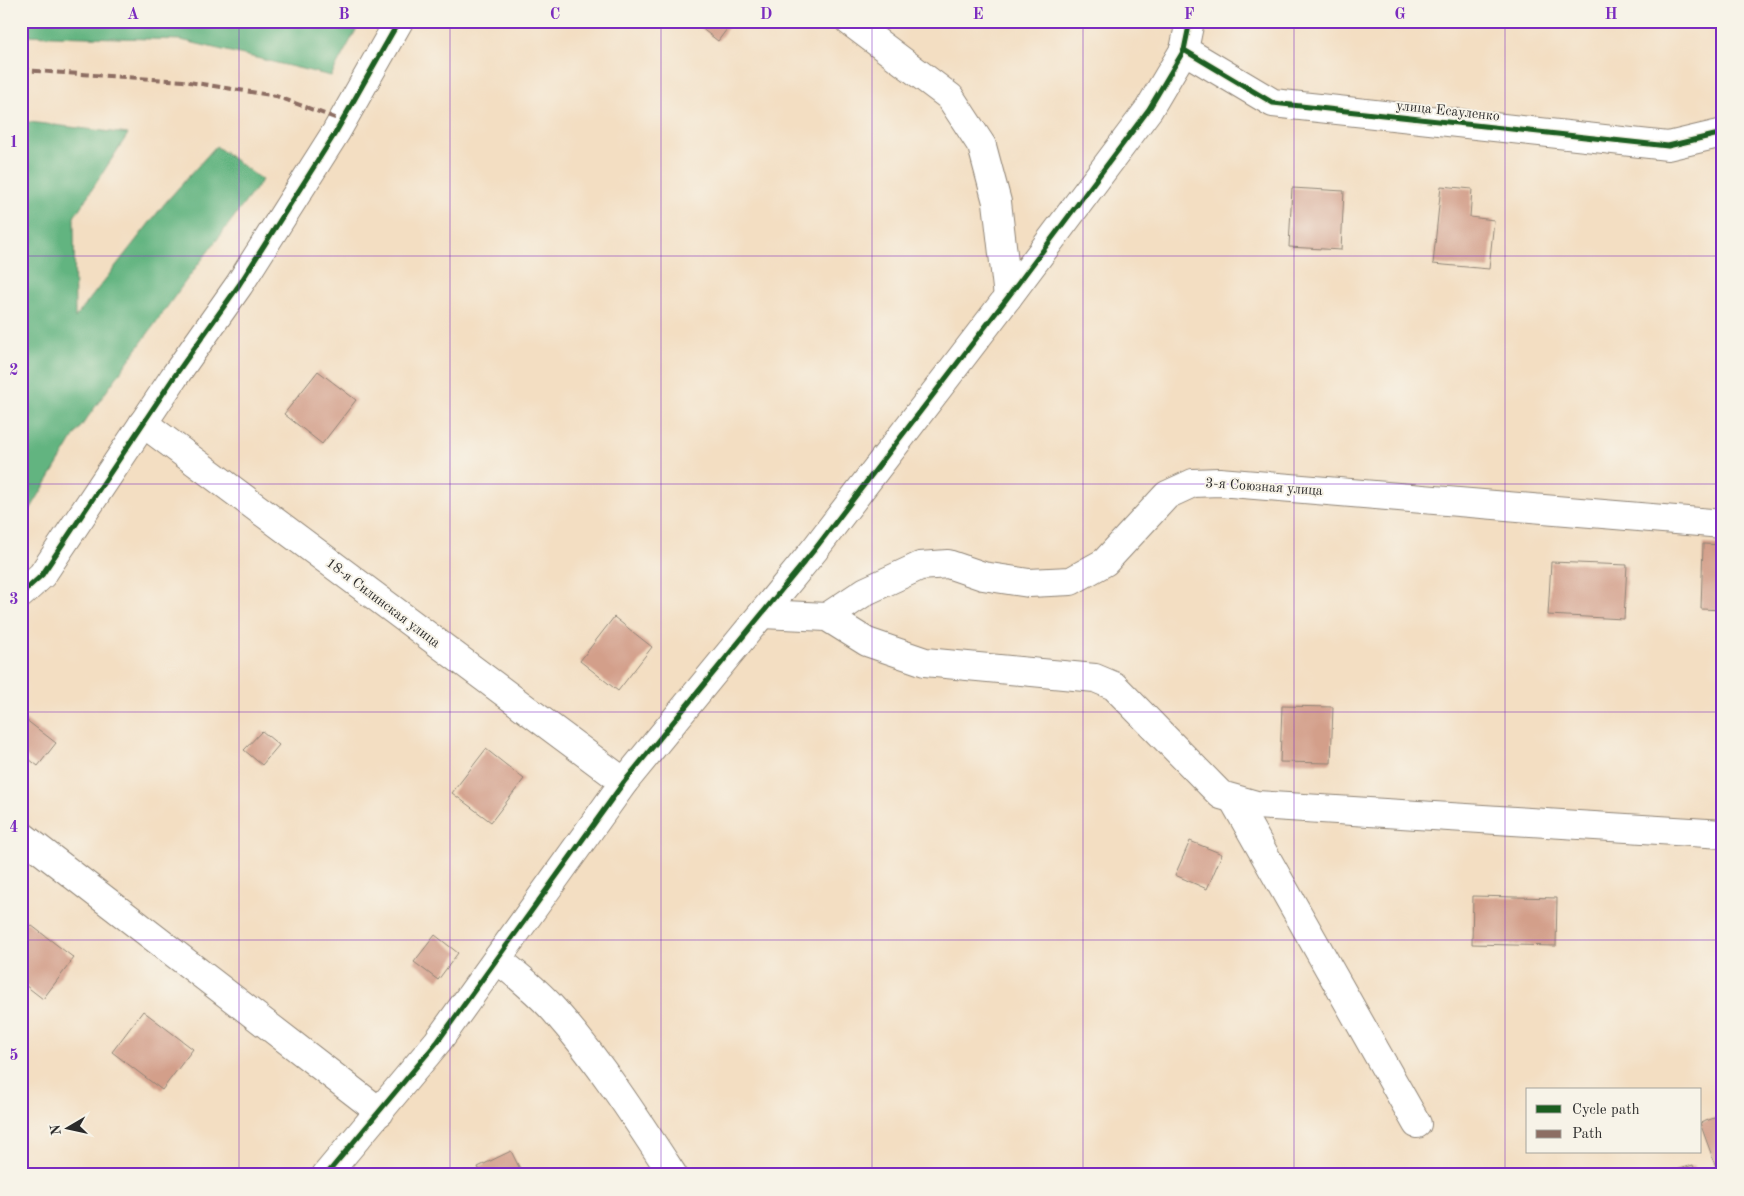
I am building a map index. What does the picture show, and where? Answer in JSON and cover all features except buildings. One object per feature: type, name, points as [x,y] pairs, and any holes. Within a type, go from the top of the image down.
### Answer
[{"type":"street","points":[[21,594],[42,575],[143,423],[249,269],[336,132],[399,21]]},
{"type":"street","points":[[849,21],[950,96],[982,146],[998,202],[1008,297]]},
{"type":"street","points":[[326,1175],[438,1041],[624,782],[815,549],[1008,297],[1149,108],[1184,50],[1190,21]]},
{"type":"street","name":"улица Есауленко","points":[[1184,50],[1273,103],[1668,146],[1723,133]]},
{"type":"street","name":"18-я Силинская улица","points":[[143,423],[624,782]]},
{"type":"street","name":"3-я Союзная улица","points":[[827,617],[866,591],[920,566],[948,564],[983,576],[1029,583],[1071,582],[1105,562],[1167,495],[1193,484],[1229,483],[1723,524]]},
{"type":"street","points":[[762,614],[827,617],[867,642],[925,662],[1095,678],[1114,686],[1221,795],[1256,805],[1723,834]]},
{"type":"street","points":[[1233,798],[1417,1124]]},
{"type":"street","points":[[21,834],[380,1112]]},
{"type":"street","points":[[498,959],[554,1010],[618,1092],[673,1175]]},
{"type":"green space","points":[[21,21],[361,21],[331,76],[181,40],[21,35]]},
{"type":"green space","points":[[21,121],[128,134],[74,217],[75,318],[165,203],[216,146],[262,180],[185,282],[75,435],[21,525]]},
{"type":"marked path","points":[[21,70],[183,81],[276,96],[343,121]]},
{"type":"cycle path","points":[[21,594],[42,575],[174,377],[239,285],[336,132],[399,21]]},
{"type":"cycle path","points":[[326,1175],[438,1041],[624,782],[815,549],[1149,109],[1184,50],[1190,21]]},
{"type":"cycle path","points":[[1184,50],[1273,103],[1668,146],[1723,133]]}]
